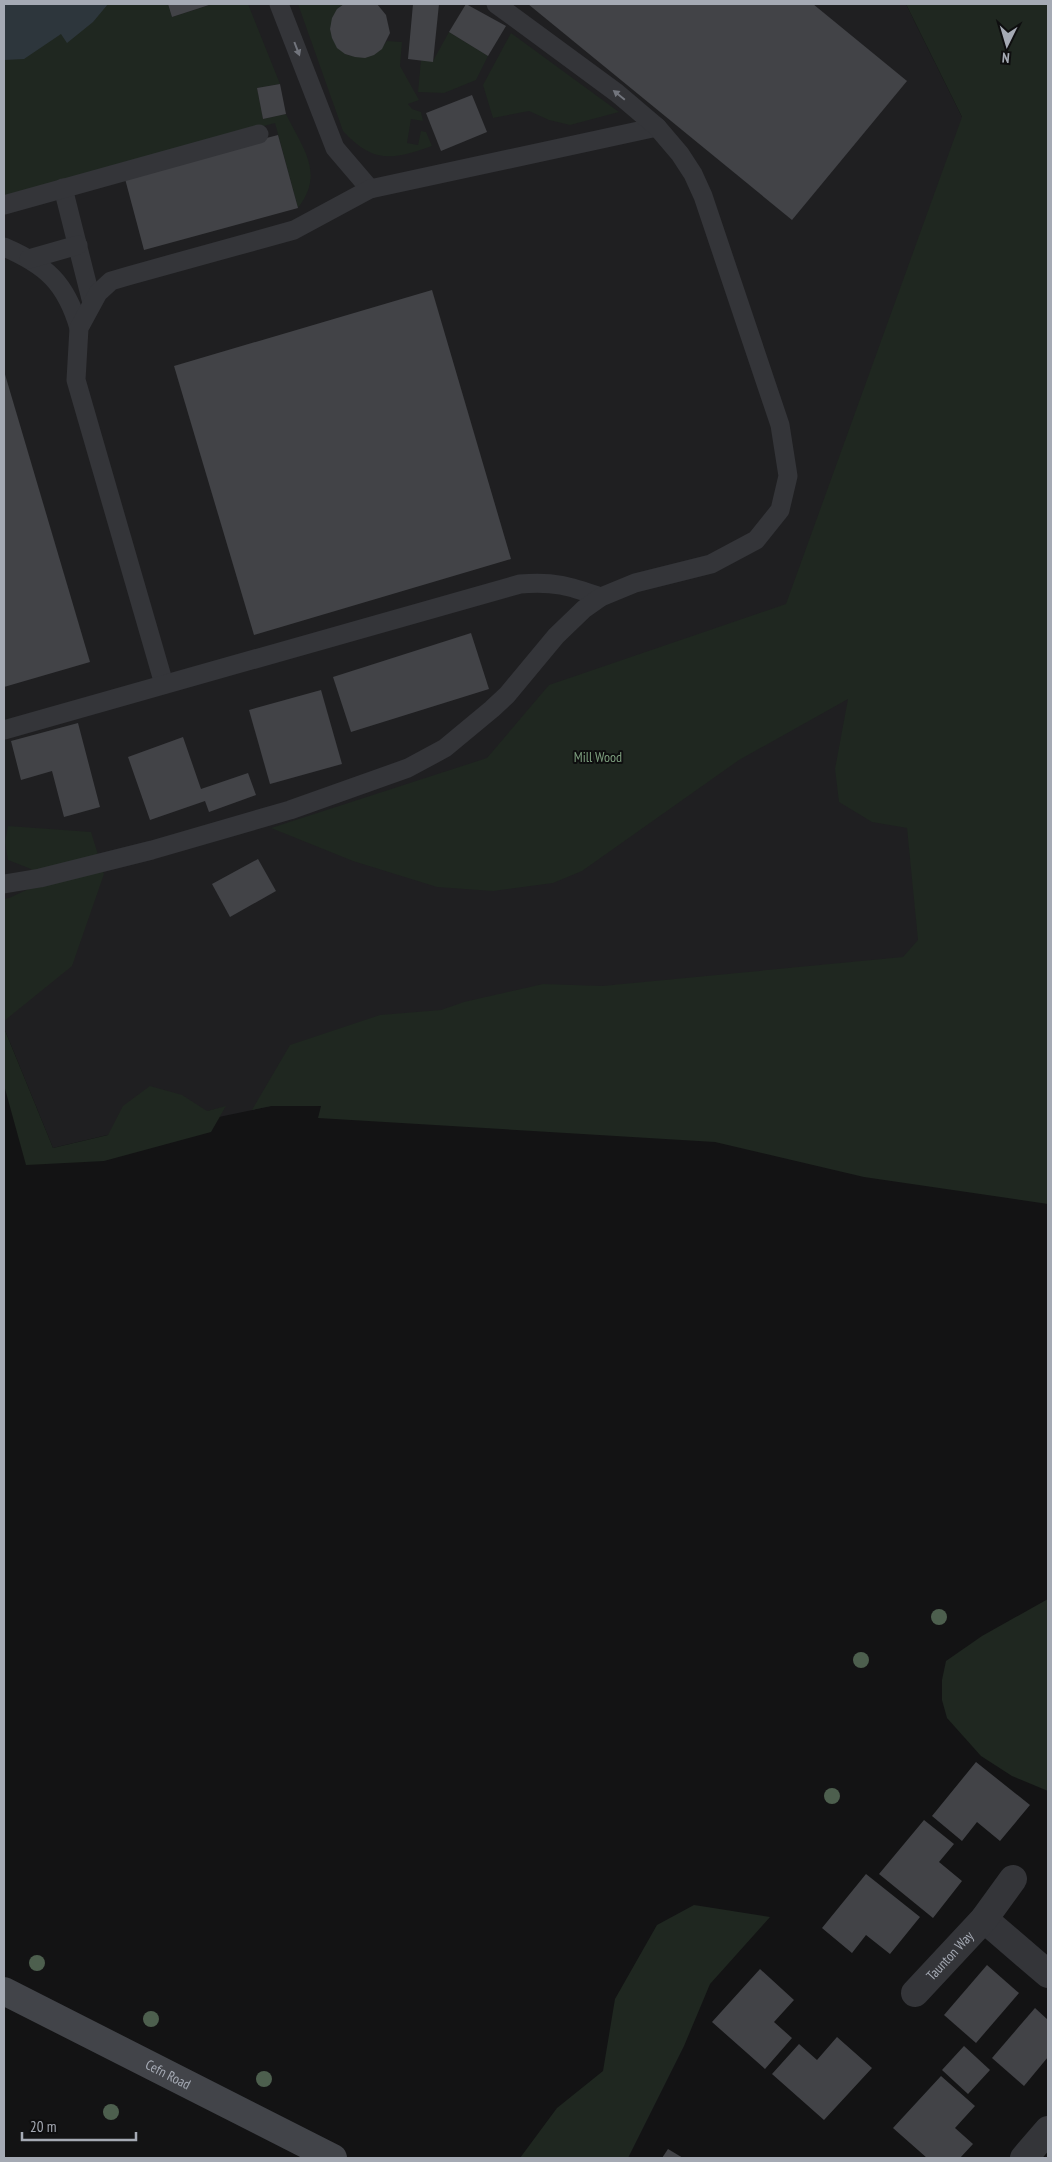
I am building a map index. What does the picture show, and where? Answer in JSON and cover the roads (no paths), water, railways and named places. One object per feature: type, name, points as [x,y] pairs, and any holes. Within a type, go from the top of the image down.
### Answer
[{"type":"street","name":"Taunton Way","points":[[915,1993],[984,1919],[1013,1879]]},
{"type":"street","name":"Taunton Way","points":[[984,1919],[1048,1974]]},
{"type":"street","name":"Cefn Road","points":[[4,1991],[333,2158]]},
{"type":"street","points":[[1024,2158],[1048,2130]]},
{"type":"lane","points":[[279,4],[335,148],[370,189]]},
{"type":"lane","points":[[4,884],[40,878],[143,853],[281,813],[408,768],[427,759],[445,748],[507,695],[556,636],[584,609],[601,597],[634,584],[711,564],[756,540],[780,510],[788,476],[780,425],[703,196],[693,174],[680,154],[657,127],[616,93],[496,4]]},
{"type":"lane","points":[[79,328],[98,293],[111,281],[294,230],[370,189],[657,127]]},
{"type":"lane","points":[[4,205],[259,134]]},
{"type":"lane","points":[[63,188],[92,303]]},
{"type":"lane","points":[[29,259],[78,245]]},
{"type":"lane","points":[[4,247],[43,268],[60,285],[72,305],[79,328],[76,380],[164,684]]},
{"type":"lane","points":[[4,730],[520,584],[543,582],[564,585],[601,597]]},
{"type":"park label","name":"Mill Wood","points":[[598,757]]}]
